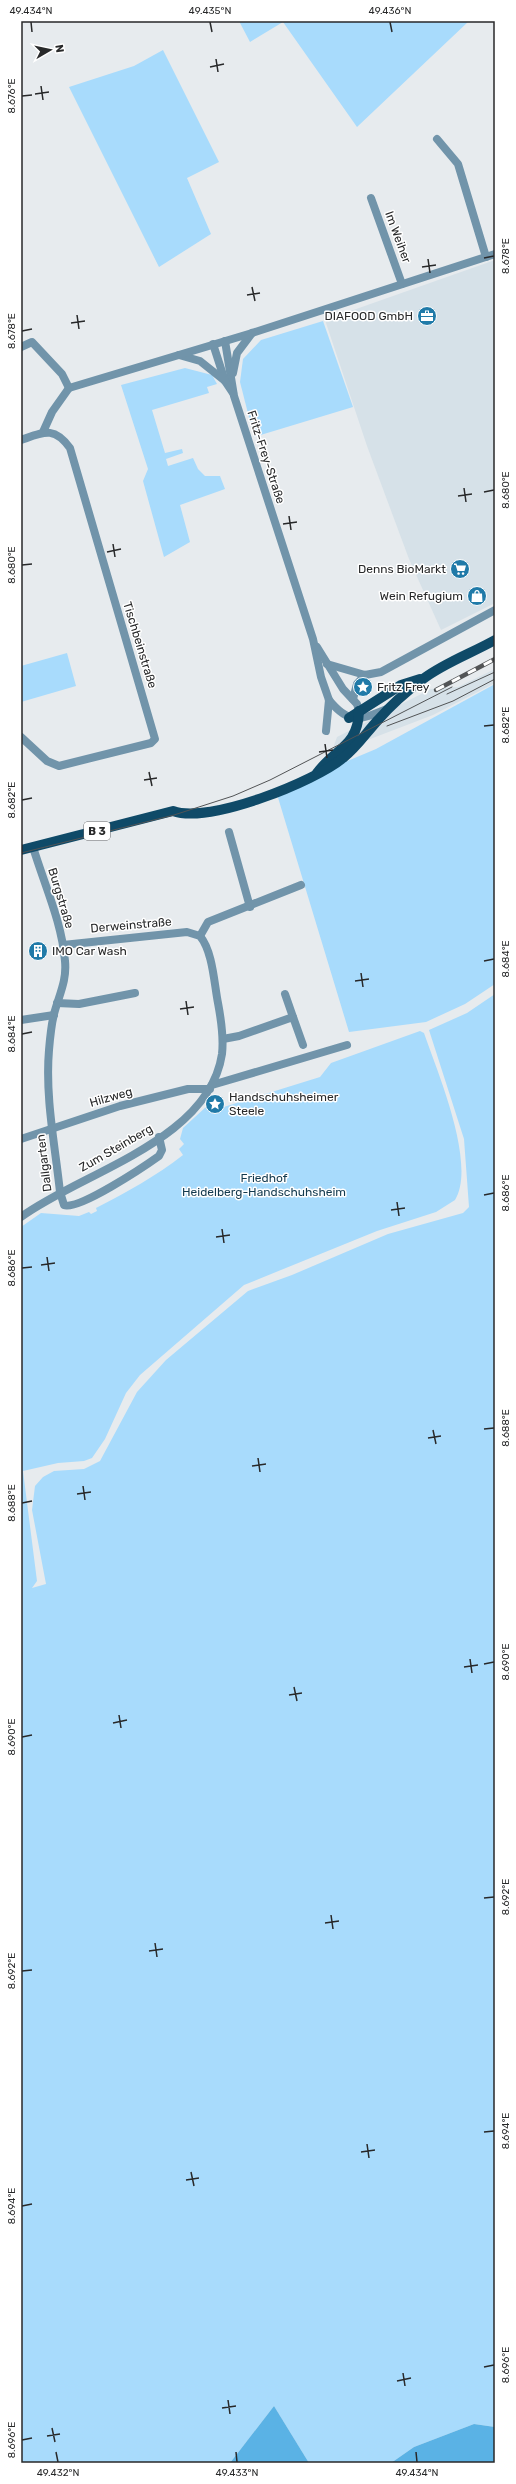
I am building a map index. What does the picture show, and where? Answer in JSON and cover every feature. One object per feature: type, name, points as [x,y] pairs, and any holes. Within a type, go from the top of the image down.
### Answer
[{"type":"main road","name":"B 3","points":[[316,775],[326,761],[340,751],[355,735],[356,716],[401,685],[423,678],[495,640]]},
{"type":"main road","name":"B 3","points":[[21,850],[173,811],[194,814],[247,803],[316,775],[344,757],[388,709],[423,678]]},
{"type":"street","points":[[437,139],[458,164],[486,257]]},
{"type":"street","name":"Im Weiher","points":[[371,198],[402,284]]},
{"type":"street","points":[[21,440],[43,432],[52,412],[69,388],[252,333],[495,254]]},
{"type":"street","points":[[232,376],[237,353],[252,333]]},
{"type":"street","name":"Fritz-Frey-Straße","points":[[225,341],[232,376],[234,396],[313,639],[321,677],[329,700],[338,712],[356,716],[353,699],[343,689],[313,639]]},
{"type":"street","points":[[21,347],[32,342],[62,374],[69,388]]},
{"type":"street","name":"Fritz-Frey-Straße","points":[[213,344],[225,381],[234,396]]},
{"type":"street","name":"Fritz-Frey-Straße","points":[[179,355],[200,361],[225,381]]},
{"type":"street","name":"Tischbeinstraße","points":[[21,737],[47,761],[59,766],[151,743],[155,739],[70,448],[62,437],[53,432],[43,432]]},
{"type":"street","points":[[353,699],[357,684],[365,675],[392,667],[495,610]]},
{"type":"street","points":[[327,664],[365,675]]},
{"type":"street","name":"Fritz-Frey-Straße","points":[[326,731],[329,700]]},
{"type":"street","points":[[356,716],[388,709]]},
{"type":"street","points":[[229,832],[250,907]]},
{"type":"street","name":"Burgstraße","points":[[33,847],[63,945],[65,979],[54,1014]]},
{"type":"street","points":[[200,936],[208,922],[250,907],[301,885]]},
{"type":"street","name":"Derweinstraße","points":[[63,945],[187,932],[200,936]]},
{"type":"street","name":"Zum Steinberg","points":[[21,1217],[60,1192],[122,1162],[159,1137],[193,1110],[211,1087],[221,1060],[223,1039],[208,953],[200,936]]},
{"type":"street","points":[[57,1003],[79,1004],[135,994]]},
{"type":"street","points":[[285,994],[303,1045]]},
{"type":"street","points":[[21,1020],[54,1014]]},
{"type":"street","name":"Dallgarten","points":[[54,1014],[48,1066],[52,1128],[60,1192],[62,1201],[66,1206],[74,1205],[94,1195],[159,1156],[162,1150],[159,1137]]},
{"type":"street","points":[[223,1039],[239,1036],[293,1017]]},
{"type":"street","points":[[211,1087],[347,1045]]},
{"type":"street","name":"Hilzweg","points":[[21,1139],[120,1106],[178,1091],[211,1087]]},
{"type":"shaded area","points":[[495,260],[495,603],[441,630],[409,559],[367,446],[325,320]]},
{"type":"shaded area","points":[[495,669],[495,683],[433,715],[331,754],[337,737],[431,689],[458,687]]},
{"type":"shaded area","points":[[274,2406],[309,2463],[230,2463]]},
{"type":"shaded area","points":[[474,2424],[495,2427],[495,2463],[391,2463],[414,2447]]},
{"type":"green space","points":[[239,21],[469,21],[357,127],[283,22],[250,42]]},
{"type":"green space","points":[[163,50],[219,162],[187,178],[211,234],[159,267],[69,87],[134,66]]},
{"type":"green space","points":[[323,321],[353,407],[254,437],[240,382],[243,359],[261,340]]},
{"type":"green space","points":[[185,368],[212,375],[217,384],[207,387],[209,393],[152,410],[165,453],[182,449],[183,453],[166,459],[168,466],[193,458],[198,469],[205,476],[220,476],[225,489],[180,505],[190,542],[164,557],[143,481],[148,469],[121,385]]},
{"type":"green space","points":[[67,653],[76,686],[21,702],[21,666]]},
{"type":"green space","points":[[495,684],[495,984],[465,1004],[426,1022],[349,1032],[276,791],[376,749]]},
{"type":"green space","name":"Friedhof Heidelberg-Handschuhsheim","points":[[495,994],[495,2427],[474,2424],[414,2447],[391,2463],[309,2463],[274,2406],[230,2463],[21,2463],[21,1227],[41,1213],[79,1216],[89,1212],[91,1214],[97,1211],[96,1208],[152,1177],[183,1155],[179,1149],[184,1144],[180,1139],[183,1128],[207,1106],[214,1110],[320,1077],[331,1063],[420,1031],[424,1033],[453,1117],[458,1141],[461,1164],[461,1184],[455,1200],[436,1212],[377,1231],[244,1285],[140,1375],[126,1393],[105,1439],[92,1458],[84,1461],[58,1463],[23,1471],[37,1581],[32,1588],[46,1584],[32,1510],[35,1486],[43,1477],[54,1471],[84,1469],[100,1461],[137,1392],[166,1360],[248,1291],[292,1275],[388,1234],[463,1213],[469,1207],[464,1139],[429,1030],[467,1013]]},
{"type":"tram line","points":[[447,694],[495,672]]},
{"type":"tram line","points":[[387,726],[453,701],[495,679]]},
{"type":"tram line","points":[[21,853],[174,815],[233,796],[270,780],[452,687]]},
{"type":"railway","points":[[436,690],[495,659]]},
{"type":"place","name":"DIAFOOD GmbH","points":[[427,316]]},
{"type":"place","name":"Denns BioMarkt","points":[[460,569]]},
{"type":"place","name":"Wein Refugium","points":[[477,596]]},
{"type":"place","name":"Fritz Frey","points":[[363,687]]},
{"type":"place","name":"IMO Car Wash","points":[[38,951]]},
{"type":"place","name":"Handschuhsheimer Steele","points":[[215,1104]]}]
